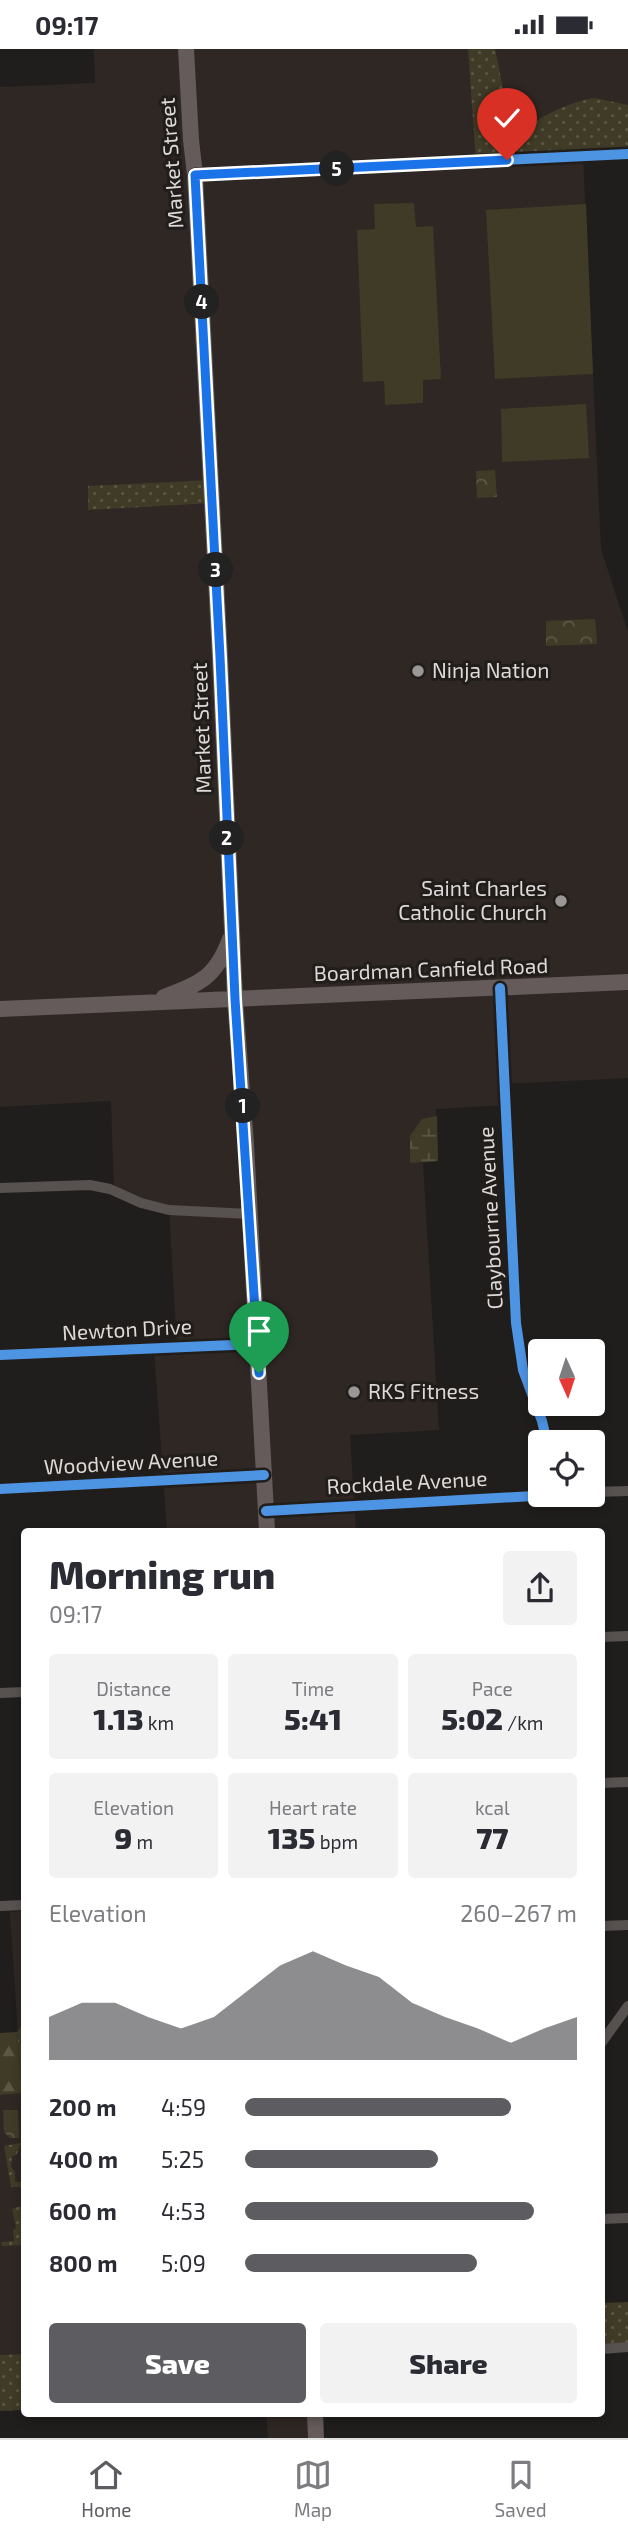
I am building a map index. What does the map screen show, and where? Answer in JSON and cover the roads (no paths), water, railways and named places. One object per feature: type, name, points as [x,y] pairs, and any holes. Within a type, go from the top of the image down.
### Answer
[{"type":"main road","name":"Market Street","points":[[186,49],[220,657],[235,999],[267,1528]]},
{"type":"main road","points":[[0,1009],[136,1004],[190,988],[212,974],[232,934]]},
{"type":"main road","name":"Boardman Canfield Road","points":[[136,1004],[628,982]]},
{"type":"main road","points":[[315,2417],[316,2438]]},
{"type":"street","points":[[195,175],[628,154]]},
{"type":"street","name":"Claybourne Avenue","points":[[500,988],[517,1333],[523,1370],[544,1430]]},
{"type":"street","points":[[0,1188],[90,1185],[110,1189],[141,1203],[169,1210],[250,1214]]},
{"type":"street","name":"Newton Drive","points":[[0,1355],[256,1344]]},
{"type":"street","name":"Woodview Avenue","points":[[0,1489],[264,1475]]},
{"type":"street","points":[[605,1492],[628,1491]]},
{"type":"street","name":"Rockdale Avenue","points":[[266,1511],[528,1496]]},
{"type":"street","points":[[605,1637],[628,1636]]},
{"type":"street","points":[[0,1693],[21,1692]]},
{"type":"street","points":[[605,1783],[628,1782]]},
{"type":"street","points":[[0,1906],[21,1905]]},
{"type":"street","points":[[605,1926],[628,1925]]},
{"type":"street","points":[[605,2038],[628,2006]]},
{"type":"street","points":[[605,2219],[628,2218]]},
{"type":"street","points":[[605,2349],[628,2347]]},
{"type":"place","name":"Ninja Nation","points":[[418,671]]},
{"type":"place","name":"Saint Charles Catholic Church","points":[[561,901]]},
{"type":"place","name":"RKS Fitness","points":[[354,1392]]}]
